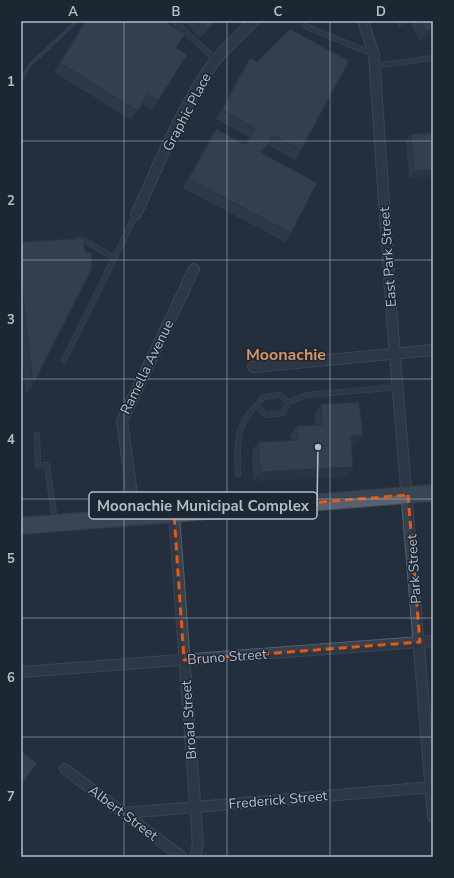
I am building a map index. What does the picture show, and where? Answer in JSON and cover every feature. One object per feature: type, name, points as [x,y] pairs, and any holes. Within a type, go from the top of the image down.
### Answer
[{"type":"main road","points":[[21,526],[433,493]]},
{"type":"street","name":"Graphic Place","points":[[136,214],[194,94],[216,60],[254,21]]},
{"type":"street","name":"East Park Street","points":[[363,21],[374,55],[395,354],[408,495]]},
{"type":"street","name":"Ramella Avenue","points":[[135,517],[122,421],[194,269]]},
{"type":"street","points":[[253,367],[433,350]]},
{"type":"street","name":"Park Street","points":[[408,495],[432,787],[433,817]]},
{"type":"street","name":"Broad Street","points":[[174,514],[196,807],[198,844],[195,857]]},
{"type":"street","name":"Bruno Street","points":[[21,672],[433,642]]},
{"type":"street","name":"Albert Street","points":[[64,769],[182,857]]},
{"type":"street","name":"Frederick Street","points":[[124,813],[432,787]]},
{"type":"lane","points":[[174,21],[216,60]]},
{"type":"lane","points":[[305,26],[374,55]]},
{"type":"lane","points":[[374,66],[433,58]]},
{"type":"lane","points":[[64,360],[136,214]]},
{"type":"lane","points":[[75,240],[84,240],[114,258]]},
{"type":"lane","points":[[256,406],[266,415],[283,414],[289,402],[307,395],[398,387]]},
{"type":"lane","points":[[238,474],[237,448],[242,423],[247,413],[256,406],[263,397],[280,396],[289,402]]},
{"type":"lane","points":[[37,435],[38,465],[47,465],[55,524]]},
{"type":"highlighted area","points":[[408,495],[420,642],[184,660],[174,514]]},
{"type":"building","points":[[86,21],[164,21],[185,34],[176,48],[187,55],[158,101],[148,94],[138,111],[60,63]]},
{"type":"building","points":[[199,21],[215,21],[207,29]]},
{"type":"building","points":[[420,21],[433,21],[433,28],[426,31]]},
{"type":"building","points":[[290,29],[349,61],[301,150],[273,135],[269,143],[260,152],[317,183],[291,233],[189,179],[216,129],[246,145],[255,128],[222,110],[250,58],[257,62]]},
{"type":"building","points":[[433,133],[433,170],[414,171],[411,134]]},
{"type":"building","points":[[84,238],[85,252],[91,252],[92,268],[33,385],[21,277],[21,242]]},
{"type":"building","points":[[359,402],[363,435],[351,436],[353,467],[260,472],[258,442],[298,440],[297,426],[322,425],[321,404]]},
{"type":"building","points":[[21,751],[37,763],[21,785]]},
{"type":"waterway","points":[[21,79],[30,65],[77,21]]},
{"type":"place","name":"Moonachie Municipal Complex","points":[[318,447]]},
{"type":"district","name":"Moonachie","points":[[286,355]]}]
